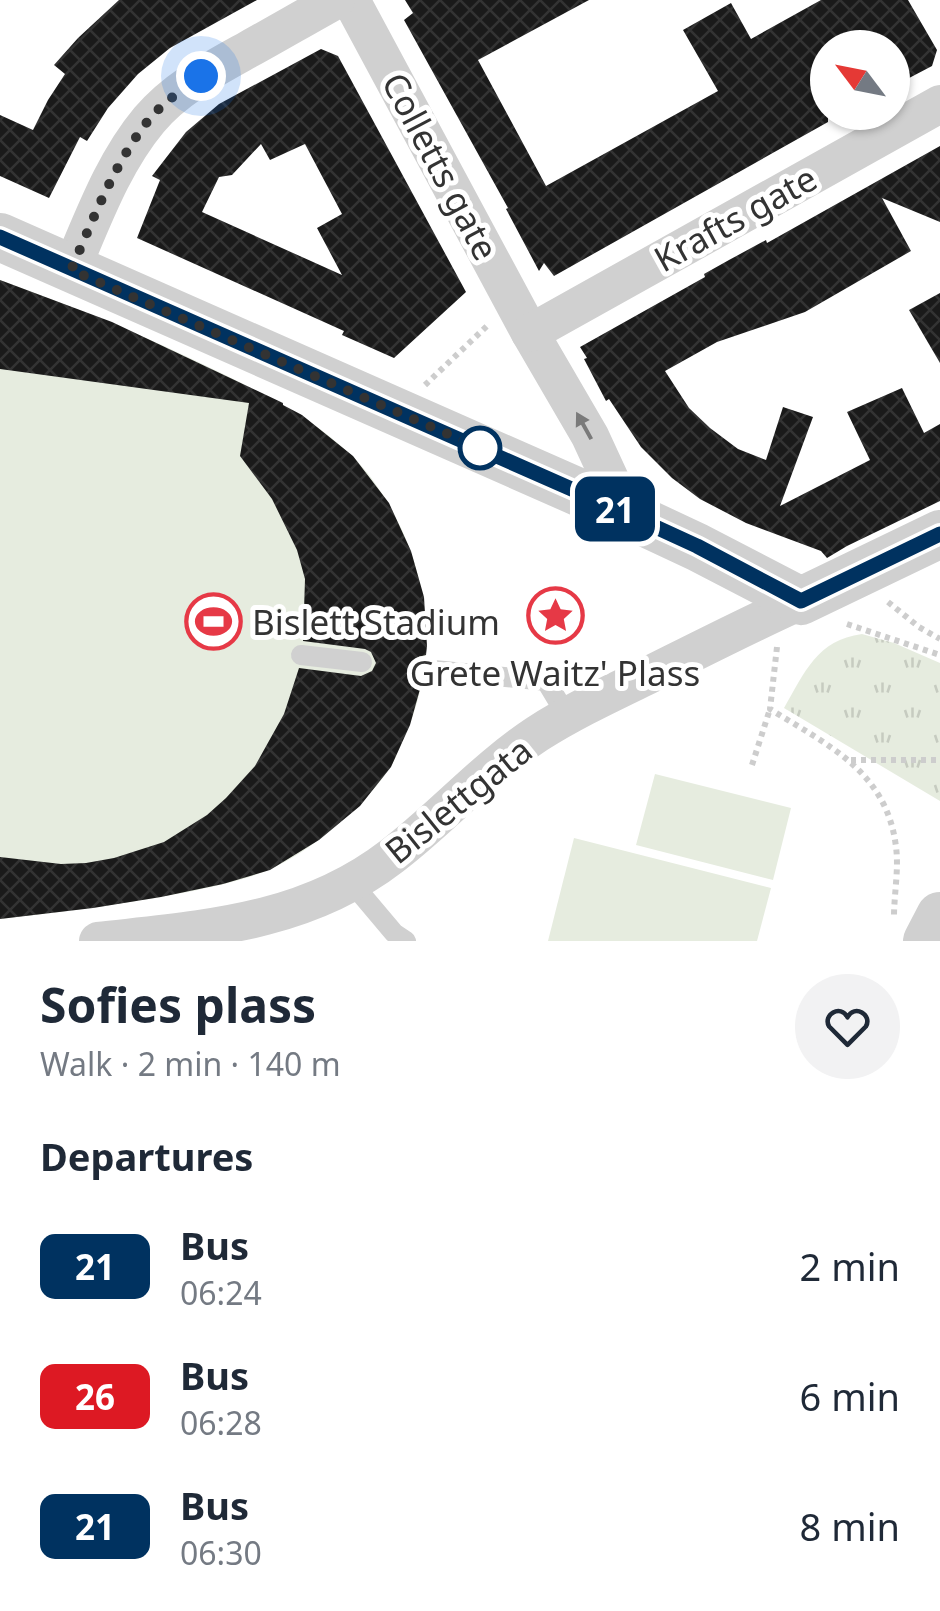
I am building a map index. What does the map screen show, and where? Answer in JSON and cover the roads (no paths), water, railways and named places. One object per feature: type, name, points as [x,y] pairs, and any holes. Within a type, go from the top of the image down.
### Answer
[{"type":"street","points":[[71,270],[106,191],[148,120],[201,76],[336,0]]},
{"type":"street","name":"Colletts gate","points":[[351,0],[530,333],[590,436],[626,514]]},
{"type":"street","name":"Krafts gate","points":[[530,333],[940,104]]},
{"type":"street","points":[[0,237],[697,546],[806,621],[940,534]]},
{"type":"street","name":"Bislettgata","points":[[98,941],[234,925],[310,903],[401,849],[500,761],[567,716],[806,621]]},
{"type":"street","points":[[911,938],[940,916]]},
{"type":"lane","points":[[301,656],[362,662]]},
{"type":"lane","points":[[424,669],[546,682],[567,716]]},
{"type":"lane","points":[[350,882],[394,934],[406,941]]},
{"type":"place","name":"Grete Waitz' Plass","points":[[555,616]]},
{"type":"place","name":"Bislett Stadium","points":[[213,621]]}]
